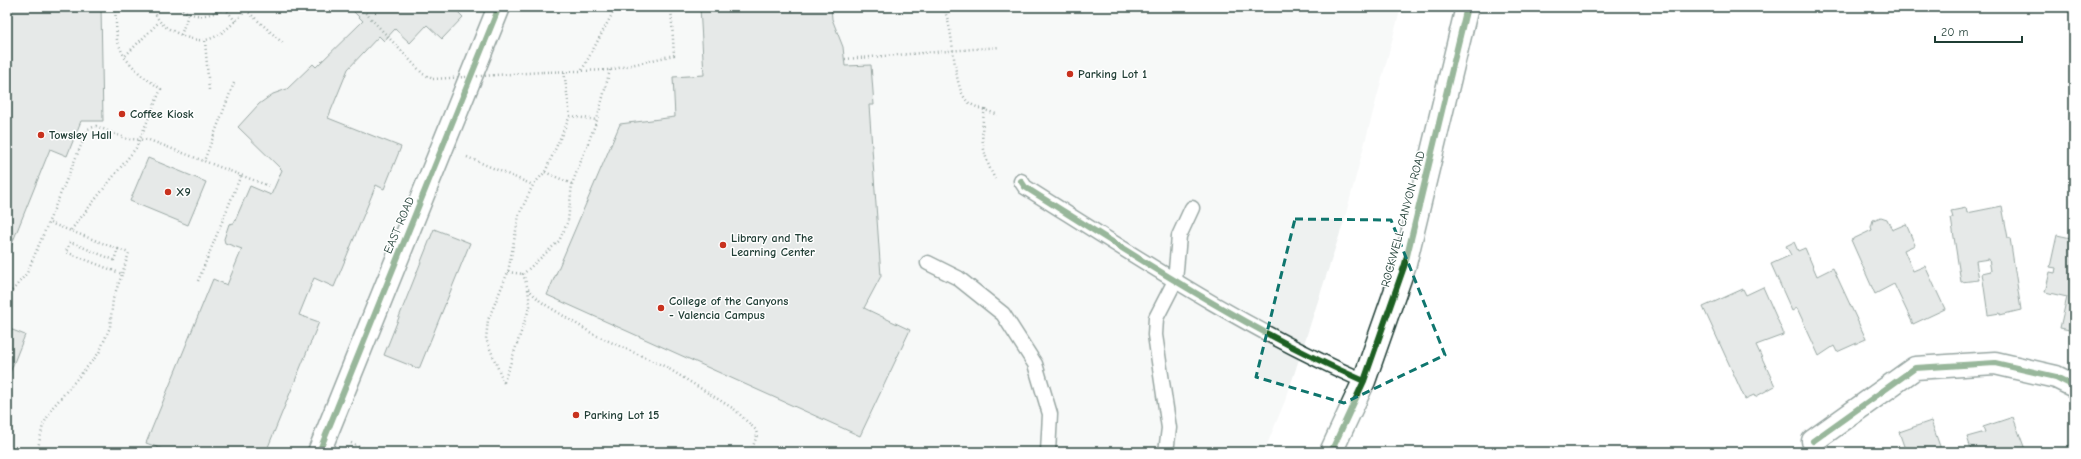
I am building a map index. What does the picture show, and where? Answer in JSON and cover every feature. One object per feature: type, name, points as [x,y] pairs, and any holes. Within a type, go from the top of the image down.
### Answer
[{"type":"street","name":"EAST ROAD","points":[[319,452],[346,381],[444,147],[499,7]]},
{"type":"street","name":"ROCKWELL CANYON ROAD","points":[[1331,452],[1364,381],[1405,264],[1468,7]]},
{"type":"street","points":[[1813,441],[1915,368],[1995,363],[2056,377],[2074,386]]},
{"type":"lane","points":[[1021,181],[1025,187],[1175,281],[1315,360],[1364,381]]},
{"type":"lane","points":[[1166,452],[1169,428],[1155,335],[1156,318],[1175,281],[1179,236],[1192,208]]},
{"type":"lane","points":[[928,263],[958,278],[1003,314],[1035,364],[1050,414],[1048,452]]},
{"type":"path","points":[[71,230],[136,148],[161,89],[141,75],[124,57],[117,40],[115,7]]},
{"type":"path","points":[[153,7],[159,22],[181,35],[205,40],[219,34],[236,22],[249,7]]},
{"type":"path","points":[[179,7],[188,14],[202,16],[216,12],[225,7],[236,22]]},
{"type":"path","points":[[214,7],[216,12]]},
{"type":"path","points":[[360,7],[423,74],[433,79],[582,70],[610,70],[674,55],[671,7]]},
{"type":"path","points":[[582,70],[616,7]]},
{"type":"path","points":[[943,7],[954,50],[958,87],[968,102],[998,115]]},
{"type":"path","points":[[246,10],[284,44]]},
{"type":"path","points":[[181,35],[188,14]]},
{"type":"path","points":[[124,57],[159,22]]},
{"type":"path","points":[[205,40],[210,90]]},
{"type":"path","points":[[845,59],[1000,47]]},
{"type":"path","points":[[523,274],[559,241],[568,221],[572,184],[597,120],[610,70]]},
{"type":"path","points":[[523,274],[528,289],[530,306],[504,383],[486,340],[488,320],[508,272],[519,215],[533,185],[545,172],[570,116],[564,71]]},
{"type":"path","points":[[204,161],[234,83]]},
{"type":"path","points":[[985,109],[982,122],[982,146],[987,163],[995,179]]},
{"type":"path","points":[[570,116],[597,120]]},
{"type":"path","points":[[7,297],[27,273],[50,223],[88,129],[96,126],[127,139],[149,140],[269,186]]},
{"type":"path","points":[[444,147],[533,185]]},
{"type":"path","points":[[545,172],[572,184]]},
{"type":"path","points":[[198,281],[241,175]]},
{"type":"path","points":[[37,452],[43,425],[53,407],[99,353],[110,327],[113,299],[128,253],[50,223]]},
{"type":"path","points":[[118,249],[114,260],[70,242],[66,252],[122,274]]},
{"type":"path","points":[[508,272],[523,274]]},
{"type":"path","points":[[528,289],[541,302],[593,334],[666,367],[734,409],[756,430],[757,435],[751,452]]},
{"type":"highlighted area","points":[[1295,219],[1391,220],[1445,355],[1344,403],[1256,377]]},
{"type":"shaded area","name":"College of the Canyons - Valencia Campus","points":[[7,7],[1401,7],[1344,221],[1287,396],[1264,452],[7,452]]},
{"type":"building","name":"Towsley Hall","points":[[7,7],[101,7],[103,121],[81,121],[67,156],[50,149],[7,256]]},
{"type":"building","points":[[349,7],[453,7],[463,17],[442,39],[427,25],[410,43],[395,29],[384,41],[379,36],[348,69],[328,118],[401,147],[384,189],[376,185],[334,287],[314,278],[299,315],[319,322],[266,452],[161,452],[162,449],[146,443],[213,279],[227,285],[242,249],[225,243],[224,239],[229,224],[234,223],[250,186],[271,195],[282,170],[238,127],[259,104],[273,94],[287,89],[313,64],[316,67],[363,21]]},
{"type":"building","name":"Library and The Learning Center","points":[[700,7],[831,7],[832,19],[843,47],[845,66],[871,65],[874,105],[869,105],[881,276],[864,308],[910,330],[860,436],[547,295],[620,124],[675,117],[673,77],[704,75]]},
{"type":"building","name":"X9","points":[[148,158],[206,182],[188,225],[130,201]]},
{"type":"building","points":[[2002,206],[2008,238],[2010,238],[2021,310],[2000,315],[2000,313],[1988,315],[1982,273],[1991,271],[1989,259],[1976,261],[1979,280],[1961,282],[1951,211],[1966,208],[1967,213]]},
{"type":"building","points":[[1881,217],[1887,219],[1892,230],[1906,224],[1915,245],[1904,250],[1913,271],[1925,266],[1945,309],[1913,324],[1894,284],[1875,294],[1851,240],[1872,230],[1871,227],[1873,220]]},
{"type":"building","points":[[434,229],[470,243],[419,369],[384,355]]},
{"type":"building","points":[[2074,230],[2074,331],[2060,328],[2067,297],[2045,292],[2050,272],[2055,273],[2056,268],[2050,267],[2057,235],[2071,238]]},
{"type":"building","points":[[1794,242],[1798,251],[1805,248],[1817,276],[1833,268],[1866,339],[1837,352],[1834,346],[1819,356],[1797,308],[1792,311],[1771,264],[1791,255],[1786,246]]},
{"type":"building","points":[[7,278],[10,280],[7,288]]},
{"type":"building","points":[[1763,287],[1783,332],[1783,335],[1756,345],[1775,386],[1755,397],[1754,395],[1745,399],[1703,307],[1743,289],[1746,295]]},
{"type":"building","points":[[10,329],[25,335],[7,380],[7,336]]},
{"type":"building","points":[[2013,417],[2026,452],[1972,452],[1967,437],[1985,432],[1983,427]]},
{"type":"building","points":[[1931,421],[1942,452],[1906,452],[1899,432]]},
{"type":"cycle path","points":[[319,452],[499,7]]},
{"type":"cycle path","points":[[1331,452],[1364,381],[1405,264],[1467,7]]},
{"type":"cycle path","points":[[1021,181],[1025,187],[1149,265],[1233,315],[1320,361],[1364,381]]},
{"type":"cycle path","points":[[1813,441],[1915,368],[1995,363],[2056,377],[2074,386]]},
{"type":"place","name":"Parking Lot 1","points":[[1070,74]]},
{"type":"place","name":"Coffee Kiosk","points":[[122,114]]},
{"type":"place","name":"Towsley Hall","points":[[41,135]]},
{"type":"place","name":"X9","points":[[168,192]]},
{"type":"place","name":"Library and The Learning Center","points":[[723,245]]},
{"type":"place","name":"College of the Canyons - Valencia Campus","points":[[661,308]]},
{"type":"place","name":"Parking Lot 15","points":[[576,415]]}]
